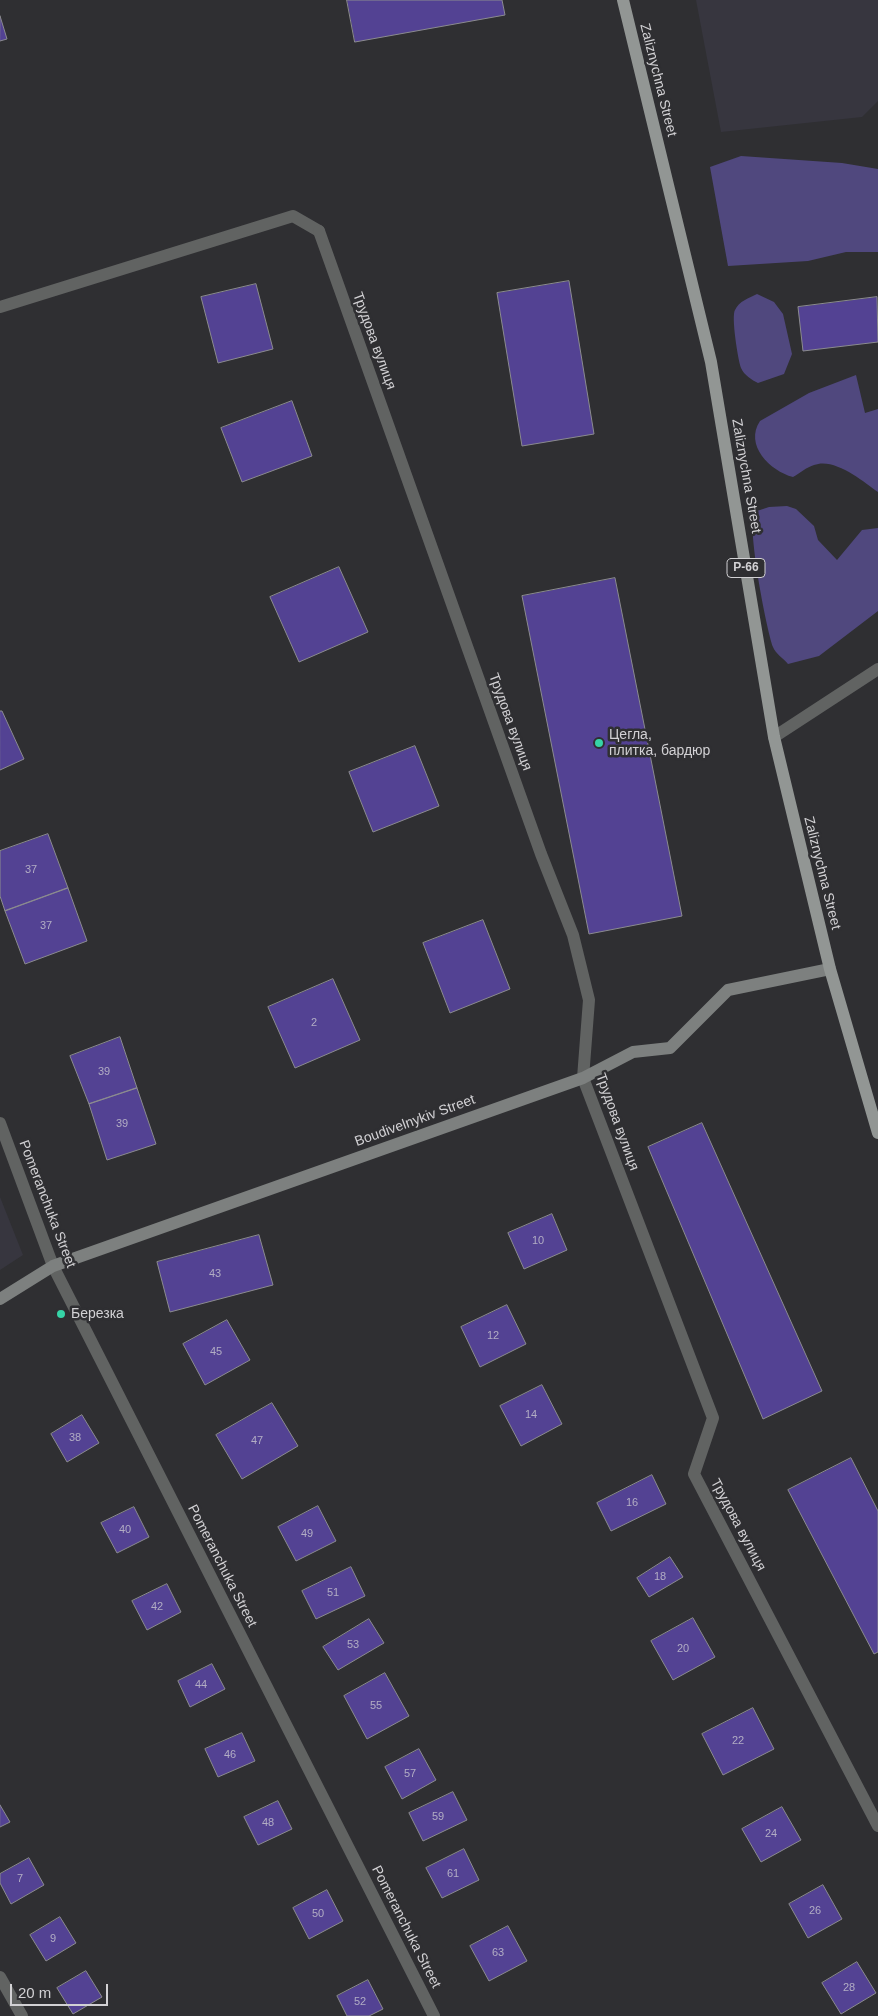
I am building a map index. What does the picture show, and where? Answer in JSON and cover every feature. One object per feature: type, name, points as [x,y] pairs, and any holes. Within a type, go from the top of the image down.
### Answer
[{"type":"main road","name":"Zaliznychna Street","points":[[623,0],[711,362],[774,737],[830,970],[878,1133]]},
{"type":"street","name":"Трудова вулиця","points":[[0,307],[293,216],[319,231],[537,844],[573,935],[589,1000],[583,1078],[713,1418],[694,1474],[878,1826]]},
{"type":"street","points":[[774,737],[878,669]]},
{"type":"street","name":"Boudivelnykiv Street","points":[[0,1298],[53,1266],[583,1078],[633,1052],[670,1048],[728,990],[830,970]]},
{"type":"street","name":"Pomeranchuka Street","points":[[0,1123],[53,1266],[434,2016]]},
{"type":"street","points":[[0,1977],[22,2016]]},
{"type":"shaded area","points":[[696,0],[878,0],[878,101],[862,117],[721,132]]},
{"type":"shaded area","points":[[741,156],[842,163],[878,169],[878,252],[846,252],[808,261],[728,266],[710,167]]},
{"type":"shaded area","points":[[757,294],[774,302],[783,314],[792,354],[784,374],[758,383],[742,371],[734,320],[735,310],[739,304]]},
{"type":"shaded area","points":[[856,375],[865,413],[878,409],[878,492],[848,471],[830,464],[814,465],[793,477],[784,474],[768,463],[757,448],[755,439],[760,421],[809,393]]},
{"type":"shaded area","points":[[787,506],[796,509],[814,526],[818,540],[837,560],[862,530],[878,528],[878,611],[819,656],[788,664],[774,649],[770,636],[758,578],[753,537],[754,512],[769,507]]},
{"type":"shaded area","points":[[0,1197],[23,1255],[0,1270]]},
{"type":"building","points":[[347,0],[502,0],[505,15],[355,42]]},
{"type":"building","points":[[0,16],[7,39],[0,41]]},
{"type":"building","points":[[569,281],[594,434],[522,446],[497,293]]},
{"type":"building","points":[[256,284],[273,349],[218,363],[201,297]]},
{"type":"building","points":[[877,297],[878,342],[803,351],[798,307]]},
{"type":"building","points":[[292,401],[312,456],[242,482],[221,428]]},
{"type":"building","points":[[339,567],[368,632],[299,662],[270,597]]},
{"type":"building","points":[[615,578],[682,916],[589,934],[522,596]]},
{"type":"building","points":[[0,711],[2,711],[24,759],[0,770]]},
{"type":"building","points":[[415,746],[439,806],[373,832],[349,772]]},
{"type":"building","points":[[48,834],[68,888],[5,911],[0,896],[0,851]]},
{"type":"building","points":[[68,888],[87,941],[25,964],[5,911]]},
{"type":"building","points":[[483,920],[510,989],[450,1013],[423,943]]},
{"type":"building","points":[[333,979],[360,1040],[295,1068],[268,1007]]},
{"type":"building","points":[[120,1037],[137,1088],[89,1104],[70,1056]]},
{"type":"building","points":[[137,1088],[156,1144],[107,1160],[89,1104]]},
{"type":"building","points":[[702,1123],[822,1391],[763,1419],[648,1147]]},
{"type":"building","points":[[552,1214],[567,1250],[524,1269],[508,1233]]},
{"type":"building","points":[[259,1235],[273,1285],[170,1312],[157,1262]]},
{"type":"building","points":[[507,1305],[526,1344],[480,1367],[461,1327]]},
{"type":"building","points":[[227,1320],[250,1360],[205,1385],[183,1344]]},
{"type":"building","points":[[542,1385],[562,1424],[521,1446],[500,1406]]},
{"type":"building","points":[[272,1403],[298,1446],[242,1479],[216,1435]]},
{"type":"building","points":[[82,1415],[99,1443],[67,1462],[51,1434]]},
{"type":"building","points":[[851,1458],[878,1511],[878,1652],[874,1654],[788,1490]]},
{"type":"building","points":[[652,1475],[666,1504],[611,1531],[597,1503]]},
{"type":"building","points":[[318,1506],[336,1541],[296,1561],[278,1527]]},
{"type":"building","points":[[134,1507],[149,1537],[117,1553],[101,1523]]},
{"type":"building","points":[[670,1557],[683,1577],[649,1597],[637,1578]]},
{"type":"building","points":[[351,1567],[365,1596],[316,1619],[302,1591]]},
{"type":"building","points":[[167,1584],[181,1612],[147,1630],[132,1601]]},
{"type":"building","points":[[693,1618],[715,1657],[673,1680],[651,1641]]},
{"type":"building","points":[[369,1619],[384,1643],[338,1670],[323,1647]]},
{"type":"building","points":[[212,1664],[225,1689],[190,1707],[178,1681]]},
{"type":"building","points":[[385,1673],[409,1716],[367,1739],[344,1696]]},
{"type":"building","points":[[753,1708],[774,1749],[723,1775],[702,1734]]},
{"type":"building","points":[[242,1733],[255,1761],[218,1777],[205,1749]]},
{"type":"building","points":[[419,1749],[436,1780],[402,1799],[385,1767]]},
{"type":"building","points":[[453,1792],[467,1820],[423,1841],[409,1813]]},
{"type":"building","points":[[278,1801],[292,1829],[258,1845],[244,1817]]},
{"type":"building","points":[[0,1805],[10,1822],[0,1827]]},
{"type":"building","points":[[782,1807],[801,1840],[761,1862],[742,1829]]},
{"type":"building","points":[[464,1849],[479,1880],[442,1898],[426,1868]]},
{"type":"building","points":[[29,1858],[44,1885],[11,1904],[0,1883],[0,1874]]},
{"type":"building","points":[[823,1885],[842,1919],[808,1938],[789,1904]]},
{"type":"building","points":[[327,1890],[343,1921],[309,1939],[293,1908]]},
{"type":"building","points":[[60,1917],[76,1943],[46,1961],[30,1935]]},
{"type":"building","points":[[508,1926],[527,1961],[489,1981],[470,1946]]},
{"type":"building","points":[[857,1962],[876,1993],[841,2014],[822,1983]]},
{"type":"building","points":[[86,1971],[102,1997],[73,2014],[57,1988]]},
{"type":"building","points":[[368,1980],[383,2009],[369,2016],[347,2016],[337,1996]]},
{"type":"place","name":"Цегла, плитка, бардюр","points":[[599,743]]},
{"type":"place","name":"Березка","points":[[61,1314]]}]
